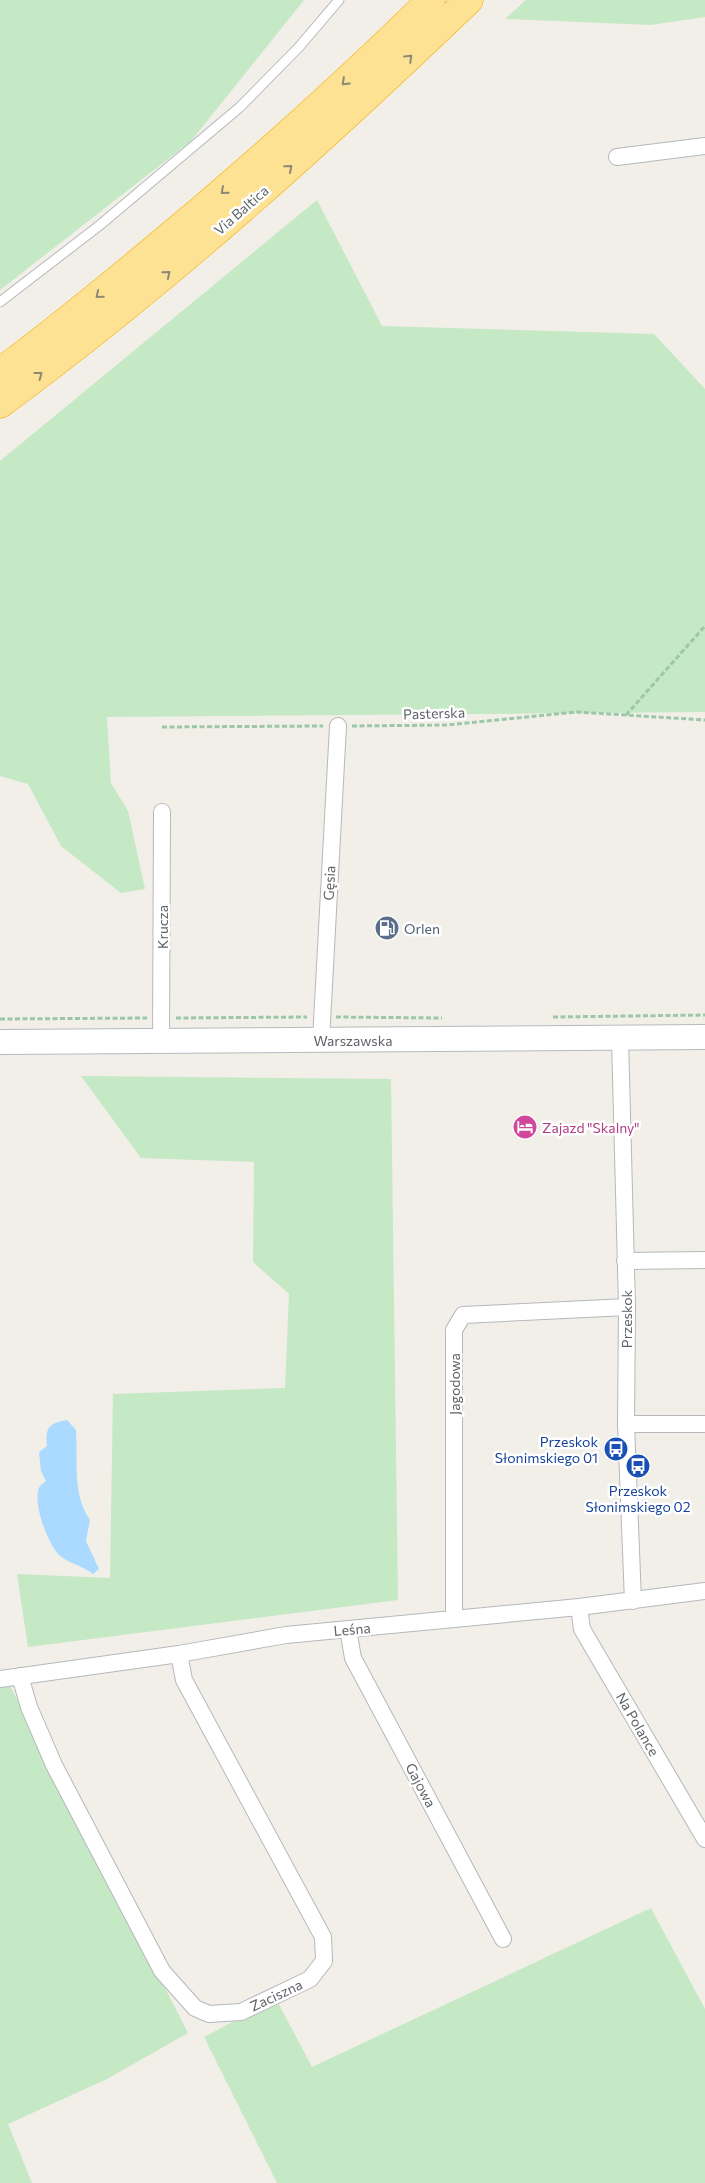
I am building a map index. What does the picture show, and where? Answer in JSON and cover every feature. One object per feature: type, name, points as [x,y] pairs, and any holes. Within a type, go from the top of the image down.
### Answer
[{"type":"highway","name":"Via Baltica","points":[[0,372],[119,278],[219,195],[358,70],[431,0]]},
{"type":"highway","name":"Via Baltica","points":[[0,404],[80,343],[199,247],[316,144],[469,0]]},
{"type":"street","points":[[617,157],[705,146]]},
{"type":"street","name":"Gęsia","points":[[321,1040],[338,726]]},
{"type":"street","name":"Krucza","points":[[161,1041],[162,812]]},
{"type":"street","name":"Warszawska","points":[[0,1042],[705,1037]]},
{"type":"street","name":"Przeskok","points":[[620,1038],[627,1307],[626,1424],[633,1601]]},
{"type":"street","points":[[625,1261],[705,1260]]},
{"type":"street","name":"Jagodowa","points":[[454,1619],[454,1330],[463,1315],[627,1307]]},
{"type":"street","points":[[626,1424],[705,1424]]},
{"type":"street","name":"Leśna","points":[[0,1678],[179,1654],[286,1635],[579,1608],[705,1591]]},
{"type":"street","name":"Na Polance","points":[[579,1608],[582,1628],[705,1838]]},
{"type":"street","name":"Gajowa","points":[[348,1629],[353,1658],[503,1939]]},
{"type":"street","name":"Zaciszna","points":[[20,1676],[30,1707],[54,1765],[162,1971],[195,2008],[208,2014],[241,2012],[310,1979],[324,1961],[323,1937],[184,1680],[179,1654]]},
{"type":"lane","points":[[0,302],[100,225],[240,107],[299,47],[339,0]]},
{"type":"path","points":[[625,715],[705,626]]},
{"type":"path","name":"Pasterska","points":[[162,727],[448,725],[577,712],[705,720]]},
{"type":"path","points":[[549,1017],[705,1014]]},
{"type":"path","points":[[336,1017],[443,1018]]},
{"type":"green space","points":[[0,0],[304,0],[191,141],[0,290]]},
{"type":"green space","points":[[526,0],[705,0],[705,17],[651,25],[505,19]]},
{"type":"green space","points":[[317,200],[382,326],[654,334],[705,389],[705,712],[107,717],[111,783],[128,811],[145,889],[121,893],[61,846],[28,784],[0,776],[0,461]]},
{"type":"green space","points":[[81,1076],[391,1079],[398,1600],[28,1647],[17,1574],[110,1578],[113,1394],[285,1388],[289,1294],[253,1262],[254,1162],[141,1158]]},
{"type":"green space","points":[[6,1678],[188,2033],[107,2079],[8,2124],[32,2183],[0,2183],[0,1679]]},
{"type":"green space","points":[[651,1908],[705,2009],[705,2183],[277,2183],[204,2037],[276,1999],[312,2067]]},
{"type":"water","points":[[67,1420],[76,1430],[78,1488],[84,1510],[90,1520],[86,1541],[99,1569],[93,1574],[59,1555],[50,1542],[39,1511],[38,1493],[40,1486],[46,1481],[41,1471],[39,1452],[47,1446],[47,1435],[50,1427]]},
{"type":"place","name":"Orlen","points":[[387,928]]},
{"type":"place","name":"Zajazd \"Skalny\"","points":[[525,1127]]},
{"type":"place","name":"Przeskok Słonimskiego 01","points":[[616,1449]]},
{"type":"place","name":"Przeskok Słonimskiego 02","points":[[638,1466]]}]
